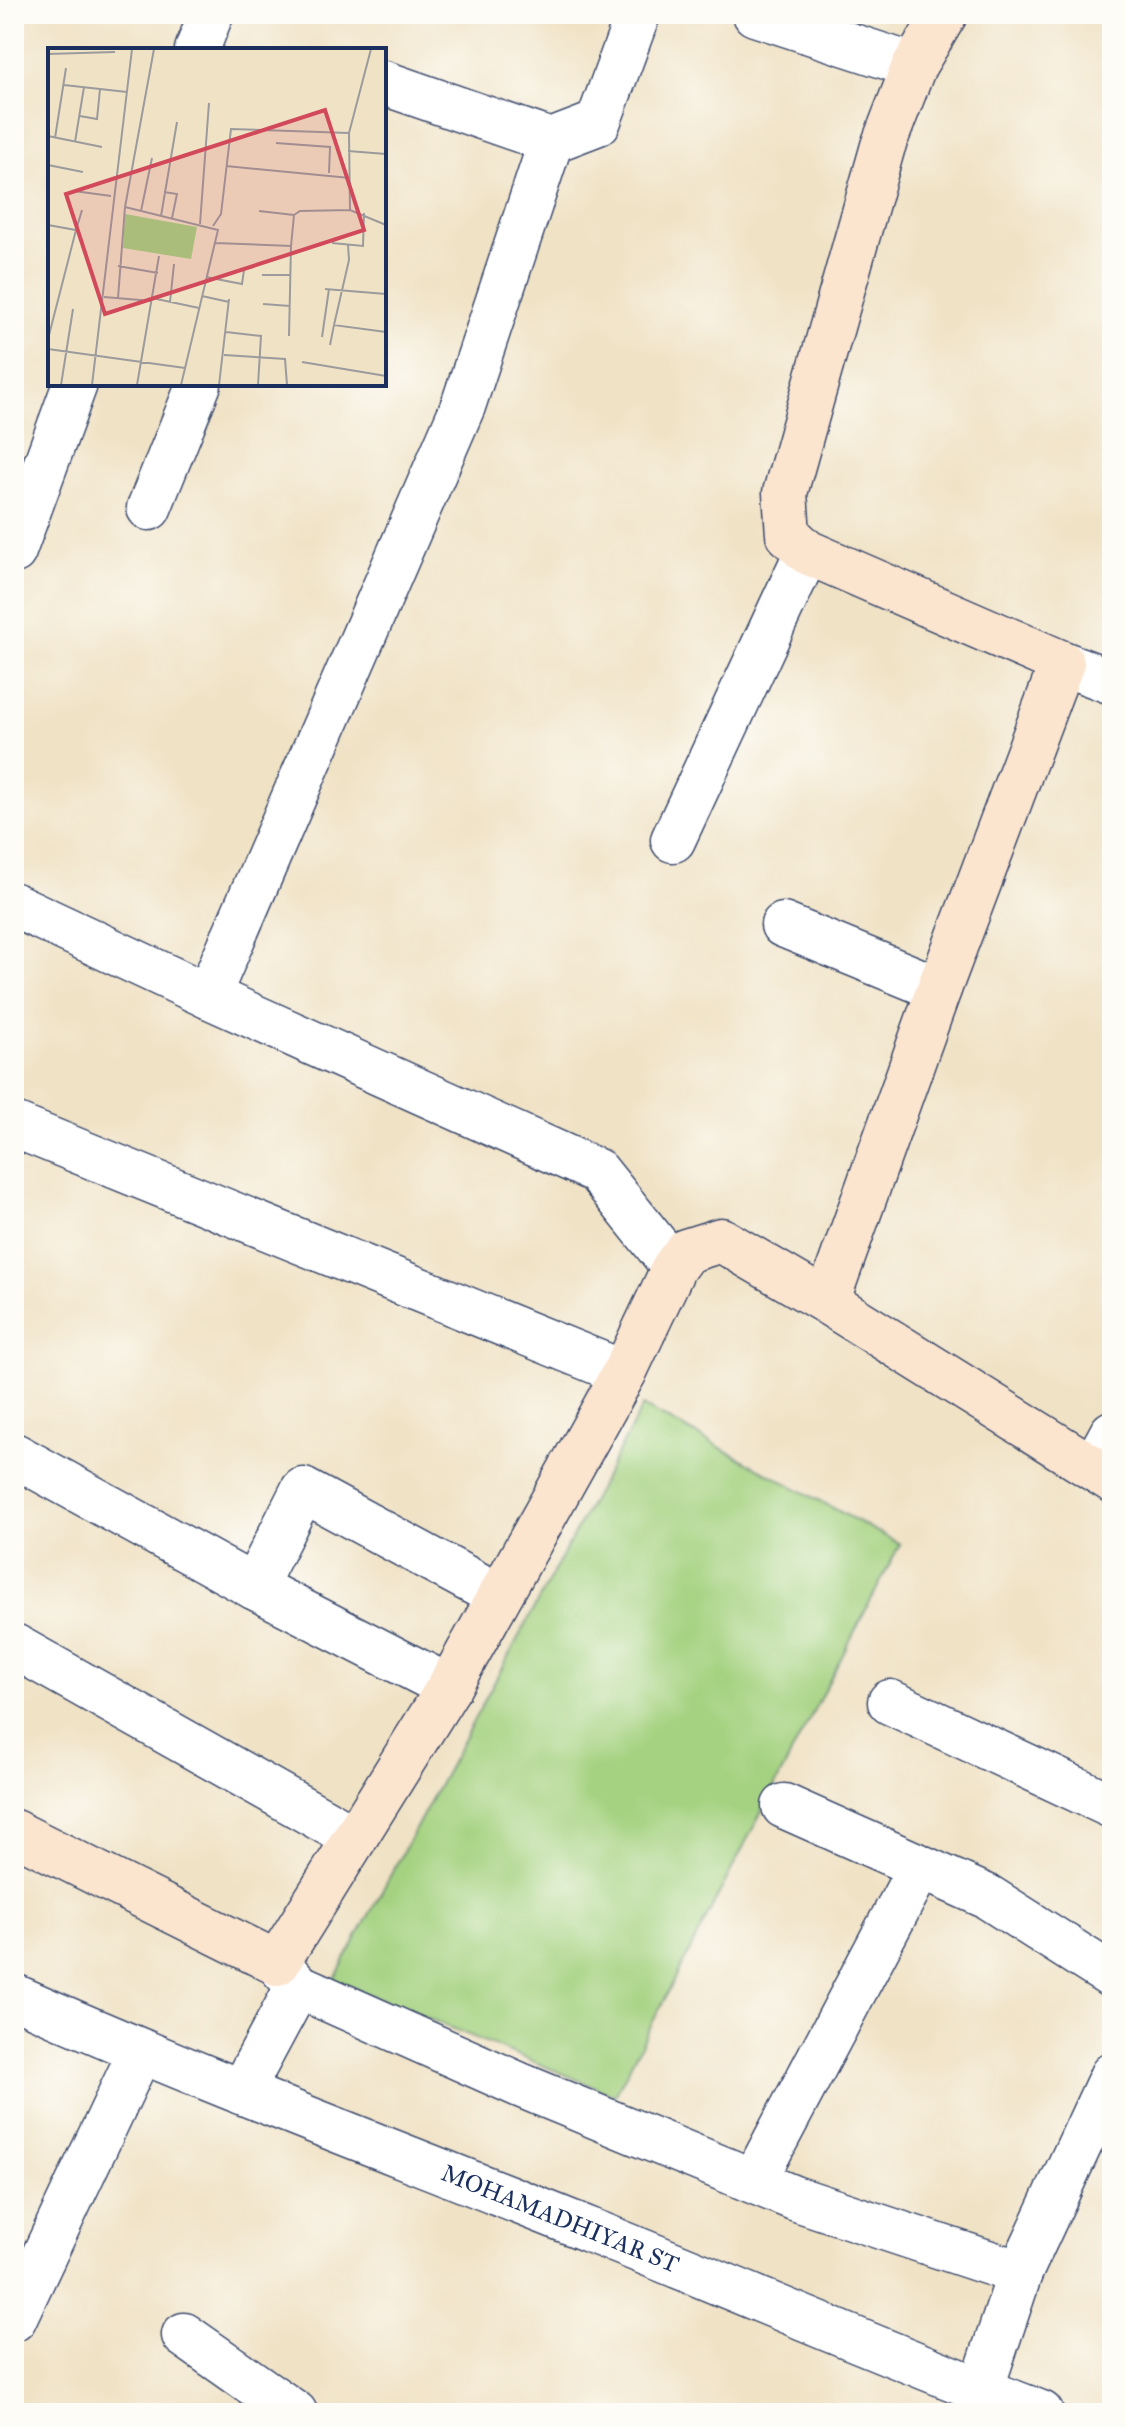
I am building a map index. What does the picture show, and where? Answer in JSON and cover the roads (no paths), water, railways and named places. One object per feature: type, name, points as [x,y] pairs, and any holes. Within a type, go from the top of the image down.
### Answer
[{"type":"street","points":[[198,48],[211,14]]},
{"type":"street","points":[[386,84],[551,141],[598,123],[638,14]]},
{"type":"street","points":[[755,14],[914,66]]},
{"type":"street","points":[[945,14],[914,66],[883,146],[785,493],[788,534],[807,552],[1112,682]]},
{"type":"street","points":[[208,996],[463,406],[551,141]]},
{"type":"street","points":[[14,551],[74,386]]},
{"type":"street","points":[[149,508],[198,386]]},
{"type":"street","points":[[673,840],[807,552]]},
{"type":"street","points":[[827,1302],[939,989],[1062,663]]},
{"type":"street","points":[[14,905],[597,1171],[674,1267]]},
{"type":"street","points":[[783,925],[939,989]]},
{"type":"street","points":[[14,1125],[624,1373]]},
{"type":"street","points":[[241,2092],[288,1974],[355,1838],[449,1687],[624,1373],[674,1267],[686,1251],[721,1240],[1106,1460]]},
{"type":"street","points":[[14,1455],[254,1587],[449,1687]]},
{"type":"street","points":[[254,1587],[303,1490],[499,1596]]},
{"type":"street","points":[[14,1646],[355,1838]]},
{"type":"street","points":[[890,1702],[1112,1806]]},
{"type":"street","points":[[784,1806],[988,1897],[1112,1976]]},
{"type":"street","points":[[14,1832],[288,1974],[520,2085],[794,2198],[1020,2273]]},
{"type":"street","points":[[754,2181],[920,1867]]},
{"type":"street","name":"MOHAMADHIYAR ST","points":[[14,1996],[140,2052],[654,2255],[1041,2413]]},
{"type":"street","points":[[14,2319],[140,2052]]},
{"type":"street","points":[[981,2390],[1020,2273],[1112,2075]]},
{"type":"street","points":[[184,2335],[295,2413]]}]
